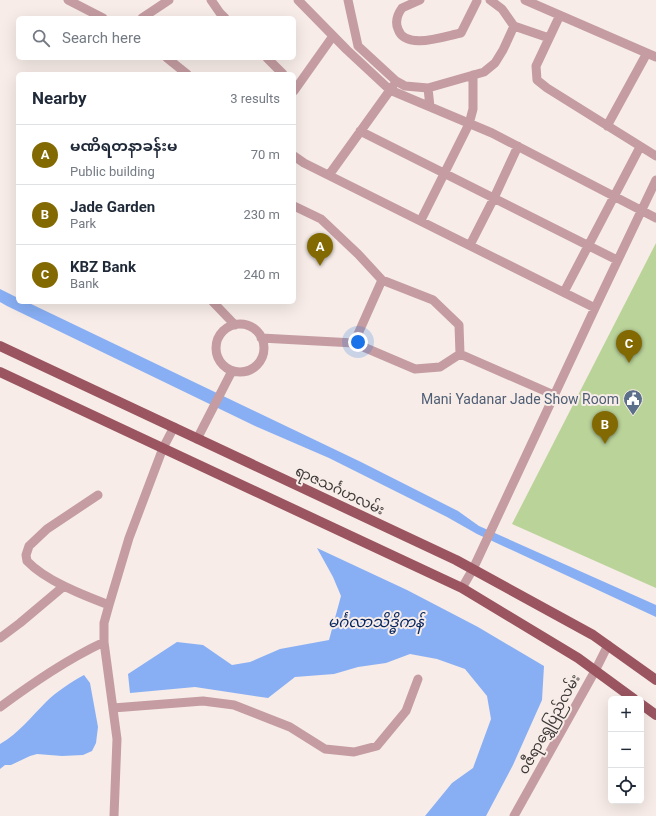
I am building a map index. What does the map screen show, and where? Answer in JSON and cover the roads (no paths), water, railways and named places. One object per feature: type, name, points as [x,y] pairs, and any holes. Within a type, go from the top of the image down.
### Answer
[{"type":"main road","name":"ရာဇသင်္ဂဟလမ်း","points":[[0,346],[456,560],[593,635],[656,680]]},
{"type":"main road","points":[[0,372],[462,588],[578,658],[630,696]]},
{"type":"main road","points":[[644,706],[656,715]]},
{"type":"street","points":[[68,0],[99,16]]},
{"type":"street","points":[[145,16],[169,0]]},
{"type":"street","points":[[211,0],[223,16]]},
{"type":"street","points":[[298,0],[352,55],[390,90],[492,133],[656,218]]},
{"type":"street","points":[[348,0],[358,46],[396,81],[405,86],[428,88],[484,72],[495,63],[514,26]]},
{"type":"street","points":[[420,0],[402,8],[397,19],[398,31],[405,38],[411,41],[419,42],[461,33],[475,0]]},
{"type":"street","points":[[490,0],[502,9],[514,26],[549,38]]},
{"type":"street","points":[[525,0],[656,57]]},
{"type":"street","points":[[560,15],[536,66],[537,80],[547,88],[656,156]]},
{"type":"street","points":[[296,87],[333,36]]},
{"type":"street","points":[[352,55],[358,46]]},
{"type":"street","points":[[607,126],[647,53]]},
{"type":"street","points":[[170,60],[184,72]]},
{"type":"street","points":[[269,60],[281,72]]},
{"type":"street","points":[[421,220],[469,124],[473,109],[473,75]]},
{"type":"street","points":[[330,175],[396,81]]},
{"type":"street","points":[[428,88],[430,107]]},
{"type":"street","points":[[360,131],[617,260]]},
{"type":"street","points":[[470,245],[518,146]]},
{"type":"street","points":[[564,292],[640,147]]},
{"type":"street","points":[[296,157],[594,308]]},
{"type":"street","points":[[462,588],[492,529],[617,260],[642,210],[652,198],[656,180]]},
{"type":"street","points":[[296,207],[321,219],[358,254],[382,280],[433,300],[459,325],[460,354]]},
{"type":"street","points":[[354,343],[382,280]]},
{"type":"street","points":[[215,304],[235,324]]},
{"type":"street","points":[[241,324],[251,327],[259,334],[261,338],[263,349],[262,354],[258,363],[249,370],[239,372],[232,371],[221,362],[218,357],[216,347],[217,342],[222,332],[230,326],[241,324]]},
{"type":"street","points":[[261,338],[354,343],[415,369],[440,367],[460,354]]},
{"type":"street","points":[[460,354],[554,395]]},
{"type":"street","points":[[197,439],[232,371]]},
{"type":"street","points":[[114,816],[117,739],[104,642],[104,623],[108,605],[129,538],[163,448],[174,427]]},
{"type":"street","points":[[98,495],[47,529],[29,546],[26,555],[27,561],[34,568],[77,593],[108,605]]},
{"type":"street","points":[[0,638],[64,586]]},
{"type":"street","points":[[0,708],[49,673],[79,654],[104,642]]},
{"type":"street","name":"ဝဇီရာရွှေပြည်လမ်း","points":[[514,816],[608,645]]},
{"type":"street","points":[[113,708],[203,701],[234,705],[290,727],[325,749],[354,752],[377,746],[406,711],[418,679]]},
{"type":"water","points":[[0,289],[16,297],[16,304],[31,304],[361,462],[458,511],[479,526],[656,605],[656,617],[477,534],[447,517],[329,458],[255,426],[0,302]]},
{"type":"water","name":"မင်္ဂလာသိဒ္ဓိကန်","points":[[317,548],[407,590],[478,627],[544,666],[542,700],[513,765],[486,816],[425,816],[452,783],[473,768],[491,719],[487,696],[465,669],[437,659],[410,654],[386,663],[358,667],[334,674],[295,677],[268,698],[195,687],[130,693],[128,674],[177,642],[203,645],[232,665],[250,662],[280,649],[329,640],[341,596],[333,577]]},
{"type":"water","points":[[84,675],[90,683],[98,727],[96,743],[92,751],[83,755],[62,756],[37,754],[11,765],[5,765],[0,769],[0,744],[19,730],[54,695]]},
{"type":"place","name":"မဏိရတနာခန်းမ","points":[[320,266]]},
{"type":"place","name":"KBZ Bank","points":[[629,363]]},
{"type":"place","name":"Mani Yadanar Jade Show Room","points":[[633,416]]},
{"type":"place","name":"Jade Garden","points":[[605,444]]}]
